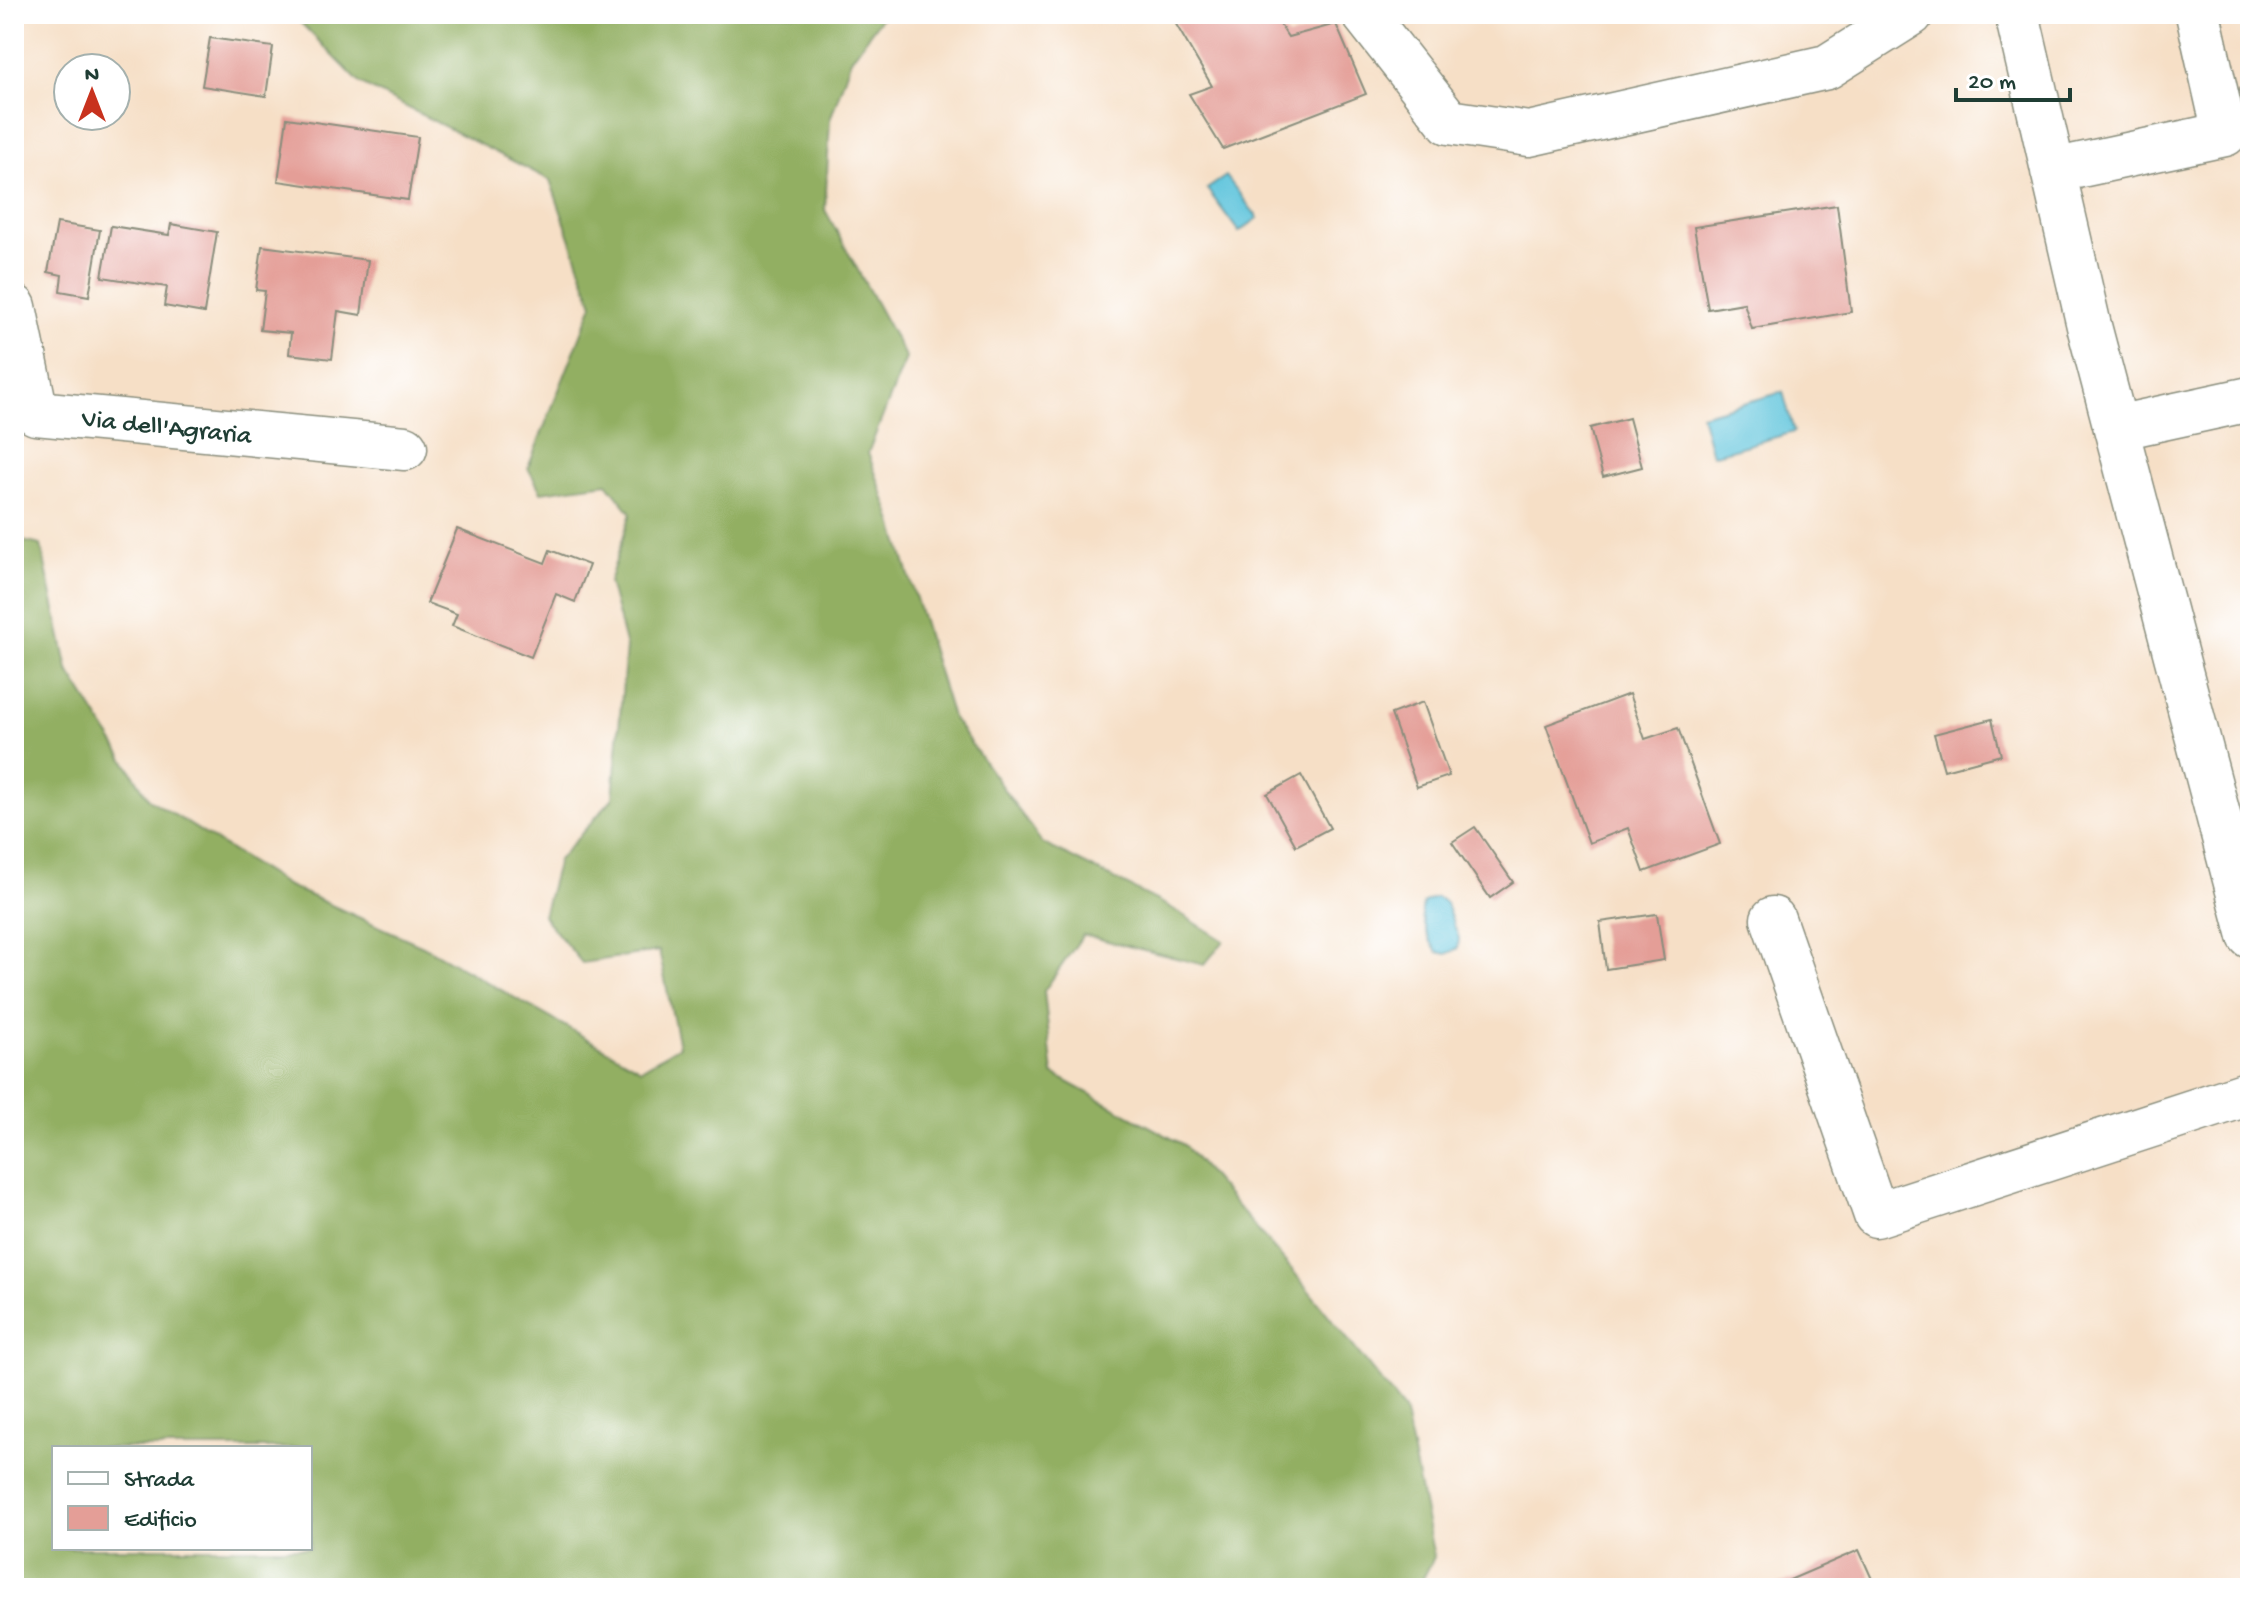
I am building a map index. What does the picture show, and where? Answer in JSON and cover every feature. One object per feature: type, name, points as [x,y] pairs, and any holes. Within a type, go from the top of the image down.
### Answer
[{"type":"street","points":[[1364,14],[1449,122],[1529,134],[1827,67],[1911,14]]},
{"type":"street","points":[[2017,14],[2089,326],[2250,936]]},
{"type":"street","points":[[2053,171],[2225,134],[2198,14]]},
{"type":"street","name":"Via dell'Agraria","points":[[14,307],[36,413],[405,448]]},
{"type":"street","points":[[2116,428],[2250,399]]},
{"type":"street","points":[[1773,919],[1876,1215],[2250,1093]]},
{"type":"green space","points":[[292,14],[884,14],[851,59],[830,120],[825,210],[906,358],[868,453],[890,513],[952,717],[1042,843],[1170,907],[1224,941],[1204,965],[1083,935],[1044,991],[1053,1074],[1184,1145],[1293,1271],[1404,1410],[1434,1557],[1418,1588],[14,1588],[14,539],[41,545],[68,670],[149,799],[286,885],[423,946],[641,1069],[679,1046],[659,951],[582,963],[543,916],[558,860],[613,798],[626,647],[609,582],[631,513],[607,483],[541,492],[528,468],[593,304],[550,180],[361,84]]},
{"type":"water","points":[[1226,176],[1258,218],[1239,232],[1207,189]]},
{"type":"water","points":[[1783,392],[1794,432],[1712,455],[1701,415]]},
{"type":"water","points":[[1436,897],[1445,902],[1459,938],[1458,948],[1447,954],[1437,952],[1423,920],[1424,902]]},
{"type":"building","points":[[1170,14],[1273,14],[1288,37],[1336,24],[1366,94],[1223,149],[1189,94],[1212,86]]},
{"type":"building","points":[[210,38],[273,47],[266,96],[202,86]]},
{"type":"building","points":[[287,118],[418,137],[408,200],[278,181]]},
{"type":"building","points":[[1837,205],[1851,312],[1752,329],[1744,303],[1708,309],[1694,227]]},
{"type":"building","points":[[57,223],[100,230],[89,296],[60,291],[62,275],[48,272]]},
{"type":"building","points":[[171,224],[217,232],[204,313],[164,306],[167,287],[102,277],[111,226],[169,235]]},
{"type":"building","points":[[262,246],[368,260],[361,315],[338,311],[332,359],[289,354],[291,333],[260,330],[265,291],[256,290]]},
{"type":"building","points":[[1629,418],[1642,467],[1603,477],[1590,428]]},
{"type":"building","points":[[457,529],[545,563],[550,550],[589,565],[575,602],[556,594],[531,657],[452,626],[457,614],[427,603]]},
{"type":"building","points":[[1629,694],[1645,739],[1678,728],[1720,844],[1644,872],[1628,828],[1589,843],[1546,725]]},
{"type":"building","points":[[1423,702],[1449,776],[1417,787],[1391,714]]},
{"type":"building","points":[[1992,719],[2001,755],[1944,770],[1934,734]]},
{"type":"building","points":[[1301,775],[1330,828],[1296,846],[1267,794]]},
{"type":"building","points":[[1475,827],[1513,882],[1490,898],[1452,842]]},
{"type":"building","points":[[1657,914],[1664,960],[1606,969],[1600,922]]},
{"type":"building","points":[[1859,1550],[1876,1588],[1771,1588]]}]
